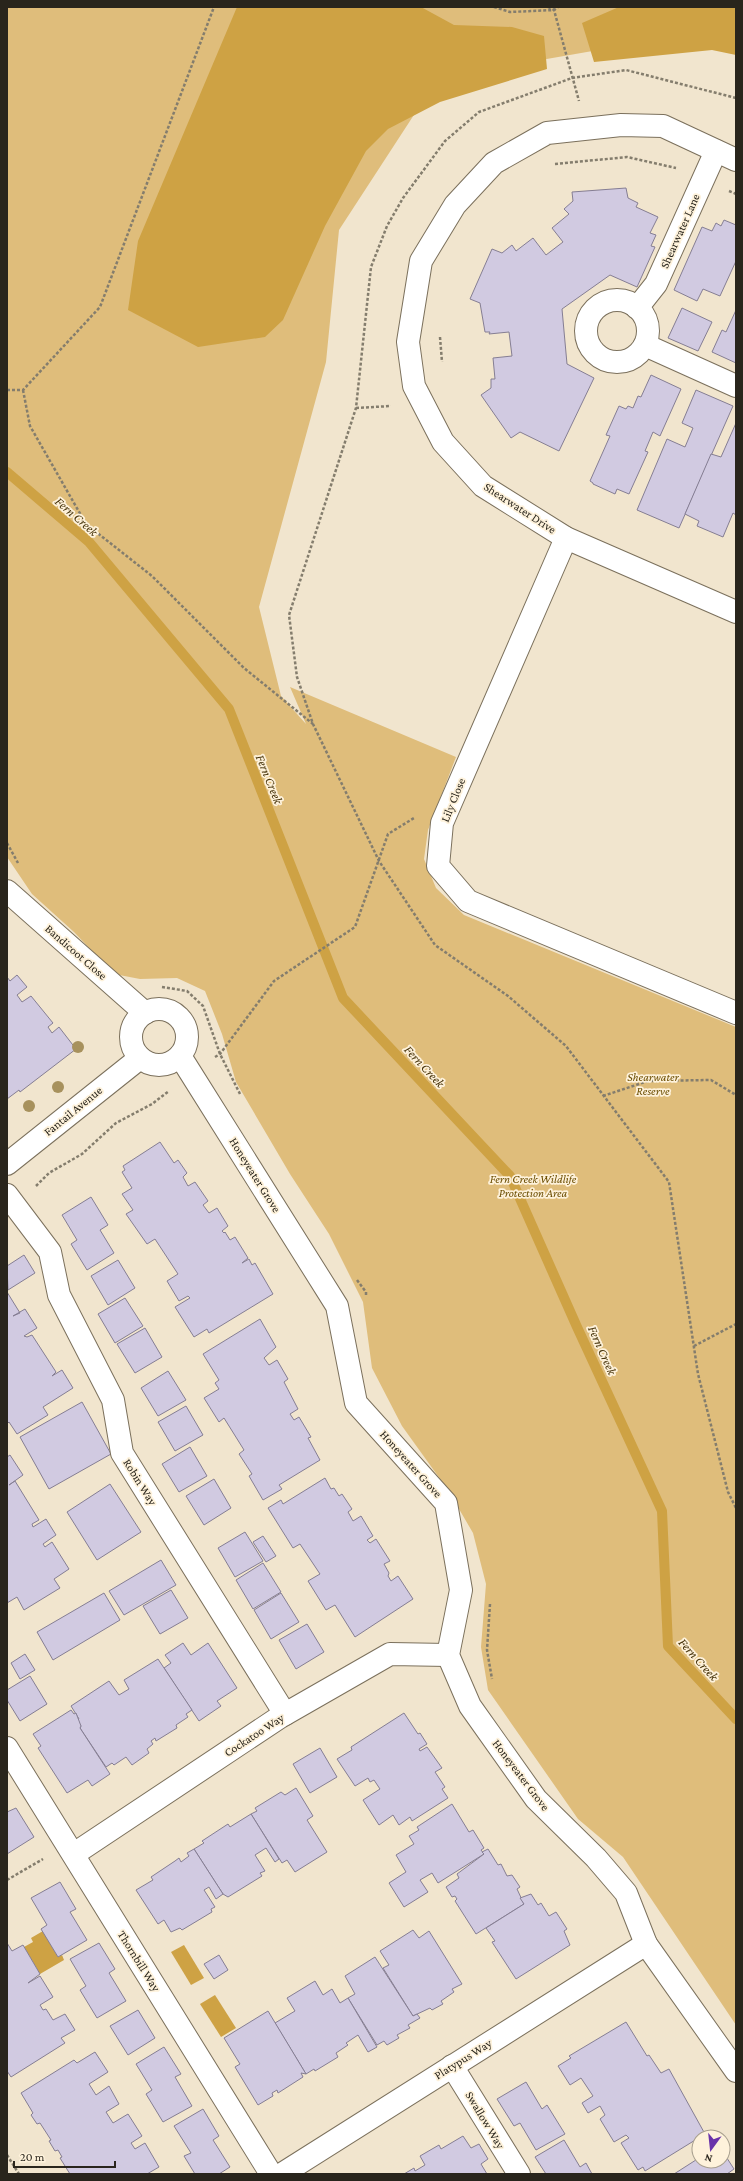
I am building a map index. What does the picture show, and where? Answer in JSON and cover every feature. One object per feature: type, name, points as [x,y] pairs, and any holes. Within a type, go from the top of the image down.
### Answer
[{"type":"street","name":"Shearwater Drive","points":[[736,160],[663,126],[620,125],[547,133],[494,163],[455,205],[421,261],[408,342],[414,386],[443,442],[483,486],[566,538],[736,612]]},
{"type":"street","name":"Shearwater Lane","points":[[637,308],[656,284],[716,151]]},
{"type":"street","points":[[612,300],[623,301],[637,308],[647,323],[648,334],[645,345],[638,354],[628,361],[617,362],[605,360],[592,350],[586,334],[587,322],[592,312],[601,305],[612,300]]},
{"type":"street","points":[[645,345],[736,386]]},
{"type":"street","name":"Lily Close","points":[[566,538],[442,823],[438,866],[468,901],[736,1013]]},
{"type":"street","name":"Bandicoot Close","points":[[7,890],[145,1013]]},
{"type":"street","points":[[158,1009],[167,1010],[178,1016],[184,1023],[187,1036],[185,1065],[173,1062],[160,1066],[140,1058],[134,1051],[131,1038],[132,1030],[138,1018],[145,1013],[158,1009]]},
{"type":"street","name":"Fantail Avenue","points":[[7,1164],[140,1058]]},
{"type":"street","name":"Honeyeater Grove","points":[[185,1065],[337,1306],[356,1403],[446,1503],[461,1590],[448,1655],[470,1706],[536,1799],[596,1858],[626,1893],[646,1944],[736,2071]]},
{"type":"street","name":"Robin Way","points":[[11,1200],[50,1252],[59,1295],[114,1400],[122,1453],[285,1714]]},
{"type":"street","name":"Cockatoo Way","points":[[70,1850],[285,1714],[390,1654],[448,1655]]},
{"type":"street","name":"Thornbill Way","points":[[7,1748],[271,2174]]},
{"type":"street","name":"Platypus Way","points":[[282,2174],[646,1944]]},
{"type":"street","name":"Swallow Way","points":[[452,2066],[519,2174]]},
{"type":"path","points":[[8,390],[23,390],[100,306],[214,7]]},
{"type":"path","points":[[494,7],[510,12],[554,10],[558,7]]},
{"type":"path","points":[[548,7],[554,10],[588,129]]},
{"type":"path","points":[[551,164],[627,157],[680,170]]},
{"type":"path","points":[[439,331],[442,363]]},
{"type":"path","points":[[23,390],[30,426],[86,524],[152,576],[244,668],[314,724]]},
{"type":"path","points":[[356,408],[395,406],[420,396]]},
{"type":"path","points":[[11,1200],[49,1173],[82,1154],[116,1123],[152,1104],[185,1065],[220,1054],[274,981],[355,927],[388,834],[429,809],[448,810]]},
{"type":"path","points":[[379,861],[435,945],[508,996],[566,1046],[669,1182],[698,1374],[728,1492],[736,1508]]},
{"type":"path","points":[[603,1096],[648,1081],[711,1080],[736,1095]]},
{"type":"path","points":[[694,1346],[736,1324]]},
{"type":"path","points":[[7,1880],[70,1850]]},
{"type":"path","points":[[7,2155],[19,2174]]},
{"type":"green space","name":"Fern Creek Wildlife Protection Area","points":[[7,7],[310,7],[436,81],[339,230],[326,362],[259,607],[281,696],[306,724],[290,687],[456,757],[428,830],[424,859],[436,888],[464,915],[736,1027],[736,2025],[623,1857],[578,1819],[488,1690],[481,1647],[486,1584],[473,1533],[448,1490],[402,1426],[372,1368],[363,1302],[329,1234],[290,1174],[236,1082],[222,1034],[205,991],[177,978],[140,979],[114,974],[74,932],[32,894],[7,857]]},
{"type":"green space","points":[[373,7],[736,7],[736,26],[489,69]]},
{"type":"shaded area","points":[[237,7],[421,7],[454,25],[512,27],[544,36],[547,69],[440,102],[388,129],[366,151],[325,226],[283,320],[265,337],[198,347],[128,310],[138,241]]},
{"type":"shaded area","points":[[619,7],[736,7],[736,55],[712,50],[594,62],[582,23]]},
{"type":"shaded area","points":[[43,1931],[58,1957],[62,1955],[64,1960],[40,1974],[24,1947],[33,1942],[31,1938]]},
{"type":"shaded area","points":[[184,1945],[204,1978],[191,1985],[171,1952]]},
{"type":"shaded area","points":[[215,1995],[236,2028],[221,2037],[200,2004]]},
{"type":"building","points":[[626,188],[628,198],[638,203],[636,207],[658,217],[650,233],[656,235],[651,246],[655,247],[637,287],[610,275],[562,309],[567,364],[594,378],[559,451],[520,432],[511,438],[481,395],[491,388],[491,379],[495,379],[493,358],[512,356],[509,332],[489,334],[490,332],[485,332],[480,303],[470,299],[492,249],[502,253],[512,245],[516,251],[533,238],[546,255],[563,242],[552,228],[569,214],[564,209],[573,201],[572,192]]},
{"type":"building","points":[[724,220],[736,225],[736,261],[720,296],[703,289],[697,301],[674,290],[702,227],[712,231],[716,223],[721,226]]},
{"type":"building","points":[[682,308],[712,322],[698,351],[668,338]]},
{"type":"building","points":[[736,310],[736,363],[712,352],[722,330],[726,332]]},
{"type":"building","points":[[651,375],[681,389],[660,436],[653,432],[645,451],[648,452],[629,494],[617,489],[615,494],[593,484],[590,481],[610,436],[606,435],[619,406],[626,409],[628,406],[633,408],[638,396],[641,397]]},
{"type":"building","points":[[696,390],[733,406],[679,528],[637,510],[667,439],[685,447],[693,428],[682,423]]},
{"type":"building","points":[[736,423],[736,515],[733,513],[723,537],[697,526],[699,521],[685,514],[711,454],[721,457]]},
{"type":"building","points":[[17,975],[27,987],[17,995],[22,1002],[31,996],[53,1023],[48,1027],[52,1033],[59,1027],[76,1049],[20,1092],[19,1090],[7,1099],[7,977],[10,981]]},
{"type":"building","points":[[160,1142],[174,1163],[178,1160],[187,1173],[183,1177],[188,1186],[195,1182],[208,1201],[203,1205],[209,1213],[217,1208],[228,1226],[222,1231],[224,1233],[225,1232],[230,1240],[235,1237],[248,1258],[242,1263],[249,1259],[252,1265],[255,1263],[273,1294],[209,1333],[207,1329],[194,1337],[175,1307],[190,1298],[188,1296],[179,1301],[167,1281],[178,1274],[155,1239],[147,1244],[126,1214],[133,1210],[122,1194],[132,1188],[122,1172],[125,1170],[123,1166]]},
{"type":"building","points":[[91,1197],[108,1225],[100,1230],[114,1253],[87,1270],[71,1244],[77,1240],[62,1215]]},
{"type":"building","points":[[24,1255],[35,1273],[8,1290],[7,1266]]},
{"type":"building","points":[[118,1260],[135,1288],[108,1305],[91,1276]]},
{"type":"building","points":[[7,1292],[20,1312],[25,1309],[37,1328],[24,1336],[27,1337],[32,1335],[56,1372],[52,1376],[62,1370],[73,1388],[43,1407],[48,1415],[17,1434],[9,1422],[7,1424]]},
{"type":"building","points":[[125,1298],[143,1326],[115,1343],[98,1314]]},
{"type":"building","points":[[260,1319],[276,1347],[264,1358],[269,1365],[277,1360],[288,1379],[284,1382],[298,1409],[290,1414],[294,1420],[299,1417],[311,1437],[308,1438],[320,1460],[279,1485],[282,1489],[263,1500],[249,1476],[252,1474],[239,1454],[244,1450],[224,1418],[219,1422],[204,1398],[219,1389],[215,1383],[219,1380],[203,1354]]},
{"type":"building","points":[[145,1328],[162,1357],[135,1373],[117,1344]]},
{"type":"building","points":[[168,1371],[186,1400],[158,1416],[141,1388]]},
{"type":"building","points":[[82,1402],[111,1454],[49,1489],[20,1437]]},
{"type":"building","points":[[186,1406],[203,1435],[175,1451],[158,1422]]},
{"type":"building","points":[[190,1447],[207,1476],[179,1492],[162,1464]]},
{"type":"building","points":[[10,1455],[23,1475],[9,1485],[15,1481],[39,1520],[32,1524],[33,1527],[46,1519],[56,1535],[43,1544],[45,1547],[52,1542],[69,1569],[54,1579],[60,1588],[24,1610],[17,1597],[7,1603],[7,1457]]},
{"type":"building","points":[[325,1478],[331,1489],[334,1488],[339,1496],[342,1494],[352,1509],[348,1512],[353,1521],[361,1516],[373,1536],[367,1540],[370,1543],[376,1539],[390,1561],[384,1564],[391,1581],[398,1576],[413,1599],[355,1637],[335,1605],[326,1610],[308,1581],[320,1574],[300,1544],[293,1548],[268,1508],[281,1500],[283,1504]]},
{"type":"building","points":[[214,1479],[231,1508],[204,1525],[186,1496]]},
{"type":"building","points":[[110,1484],[141,1532],[97,1560],[67,1512]]},
{"type":"building","points":[[245,1532],[263,1561],[235,1577],[218,1548]]},
{"type":"building","points":[[263,1536],[276,1556],[266,1562],[253,1542]]},
{"type":"building","points":[[161,1560],[176,1585],[124,1615],[109,1591]]},
{"type":"building","points":[[263,1563],[281,1592],[253,1609],[236,1580]]},
{"type":"building","points":[[171,1590],[188,1618],[160,1634],[143,1606]]},
{"type":"building","points":[[104,1593],[120,1620],[53,1660],[37,1632]]},
{"type":"building","points":[[281,1593],[299,1622],[271,1639],[254,1610]]},
{"type":"building","points":[[307,1624],[324,1652],[296,1669],[279,1640]]},
{"type":"building","points":[[183,1643],[191,1655],[208,1643],[237,1688],[217,1701],[221,1706],[199,1721],[164,1668],[171,1663],[165,1655]]},
{"type":"building","points":[[25,1654],[35,1670],[20,1679],[11,1663]]},
{"type":"building","points":[[158,1659],[192,1710],[186,1714],[188,1717],[176,1725],[177,1728],[156,1741],[155,1738],[151,1741],[153,1744],[147,1749],[149,1753],[132,1765],[126,1757],[114,1765],[112,1763],[106,1767],[80,1728],[81,1726],[77,1720],[79,1719],[71,1706],[109,1681],[119,1695],[129,1689],[124,1680]]},
{"type":"building","points":[[30,1676],[47,1704],[20,1721],[7,1700],[7,1690]]},
{"type":"building","points":[[71,1710],[74,1714],[76,1713],[81,1726],[80,1728],[110,1774],[92,1786],[88,1780],[67,1793],[38,1748],[41,1746],[33,1734]]},
{"type":"building","points":[[404,1713],[418,1734],[420,1733],[427,1744],[419,1749],[420,1751],[427,1747],[442,1768],[435,1772],[445,1787],[442,1789],[448,1798],[412,1821],[410,1817],[399,1825],[393,1815],[379,1825],[363,1800],[380,1789],[374,1780],[370,1782],[368,1778],[355,1786],[337,1759],[352,1750],[351,1747]]},
{"type":"building","points":[[320,1748],[337,1777],[310,1793],[293,1764]]},
{"type":"building","points":[[296,1788],[313,1816],[307,1820],[327,1852],[295,1872],[287,1860],[282,1863],[251,1814],[257,1811],[255,1808],[281,1792],[285,1795]]},
{"type":"building","points":[[452,1804],[469,1832],[473,1830],[484,1848],[481,1850],[484,1854],[438,1883],[432,1873],[420,1880],[428,1892],[404,1907],[389,1883],[406,1872],[396,1855],[414,1844],[409,1836],[419,1830],[417,1827]]},
{"type":"building","points":[[16,1808],[34,1837],[7,1854],[7,1812]]},
{"type":"building","points":[[251,1814],[279,1859],[275,1862],[266,1848],[255,1855],[265,1871],[260,1873],[262,1876],[228,1897],[223,1894],[194,1849],[204,1843],[202,1841],[228,1824],[230,1827]]},
{"type":"building","points":[[194,1849],[223,1894],[216,1899],[209,1887],[204,1890],[215,1907],[211,1909],[212,1912],[182,1930],[180,1928],[171,1932],[164,1920],[158,1924],[136,1890],[153,1880],[151,1877],[179,1858],[181,1862],[189,1856],[187,1853]]},
{"type":"building","points":[[488,1849],[498,1865],[501,1864],[507,1876],[512,1875],[520,1887],[517,1889],[524,1904],[476,1934],[455,1901],[457,1899],[455,1896],[452,1897],[446,1887],[459,1878],[457,1874],[484,1854],[482,1852]]},
{"type":"building","points":[[60,1882],[76,1909],[70,1912],[87,1940],[58,1957],[41,1929],[47,1925],[31,1898]]},
{"type":"building","points":[[531,1894],[538,1905],[541,1903],[549,1916],[556,1912],[567,1929],[564,1931],[570,1945],[516,1979],[492,1942],[495,1941],[486,1928],[524,1904],[520,1898]]},
{"type":"building","points":[[413,1930],[419,1938],[429,1931],[462,1984],[452,1989],[454,1992],[441,2001],[443,2004],[432,2010],[430,2008],[413,2016],[383,1968],[389,1965],[380,1951]]},
{"type":"building","points":[[7,1943],[12,1951],[23,1945],[40,1974],[28,1983],[40,1976],[53,1997],[40,2005],[43,2010],[46,2009],[53,2020],[65,2014],[75,2030],[61,2038],[65,2043],[11,2077],[7,2071]]},
{"type":"building","points":[[99,1943],[115,1969],[109,1973],[126,2001],[97,2018],[80,1990],[86,1986],[70,1959]]},
{"type":"building","points":[[219,1955],[228,1970],[214,1979],[204,1964]]},
{"type":"building","points":[[375,1957],[413,2016],[417,2014],[420,2018],[408,2025],[410,2028],[397,2035],[399,2038],[387,2045],[384,2041],[377,2045],[348,1998],[355,1994],[345,1976]]},
{"type":"building","points":[[315,1981],[323,1995],[332,1989],[340,2003],[348,1998],[377,2047],[368,2052],[358,2035],[346,2043],[348,2045],[336,2053],[338,2057],[315,2071],[314,2069],[306,2074],[275,2023],[295,2011],[287,1998]]},
{"type":"building","points":[[138,2010],[155,2038],[128,2055],[110,2026]]},
{"type":"building","points":[[268,2011],[306,2074],[301,2073],[303,2077],[278,2093],[277,2090],[272,2093],[273,2096],[258,2105],[235,2067],[240,2064],[224,2038]]},
{"type":"building","points":[[626,2022],[647,2056],[649,2055],[661,2073],[669,2069],[702,2129],[691,2129],[691,2143],[645,2171],[643,2167],[638,2170],[621,2143],[629,2138],[626,2135],[614,2142],[600,2119],[605,2115],[600,2106],[588,2113],[582,2103],[593,2096],[581,2078],[570,2085],[558,2066],[571,2058],[569,2056]]},
{"type":"building","points":[[164,2047],[181,2074],[175,2077],[192,2106],[163,2122],[146,2094],[152,2090],[136,2064]]},
{"type":"building","points":[[95,2052],[108,2072],[89,2084],[96,2095],[109,2086],[119,2104],[106,2112],[113,2123],[128,2114],[142,2136],[131,2143],[135,2149],[145,2143],[159,2167],[147,2174],[70,2174],[60,2158],[62,2157],[58,2150],[55,2151],[49,2141],[51,2140],[40,2123],[37,2124],[31,2115],[33,2113],[21,2093],[74,2060],[77,2063]]},
{"type":"building","points":[[526,2082],[542,2109],[547,2105],[565,2134],[536,2150],[520,2123],[514,2126],[497,2099]]},
{"type":"building","points":[[203,2109],[219,2136],[213,2140],[230,2167],[219,2174],[195,2174],[184,2156],[191,2153],[174,2126]]},
{"type":"building","points":[[463,2136],[471,2148],[479,2144],[488,2159],[481,2164],[487,2174],[404,2174],[414,2168],[415,2171],[425,2165],[420,2156],[439,2145],[441,2149]]},
{"type":"building","points":[[564,2140],[580,2167],[586,2163],[592,2174],[546,2174],[535,2157]]},
{"type":"building","points":[[691,2163],[691,2169],[731,2169],[731,2164],[734,2169],[727,2174],[674,2174]]},
{"type":"waterway","name":"Fern Creek","points":[[7,472],[89,542],[229,709],[343,998],[510,1176],[577,1327],[662,1511],[668,1646],[736,1719]]},
{"type":"park label","name":"Shearwater Reserve","points":[[653,1084]]}]
